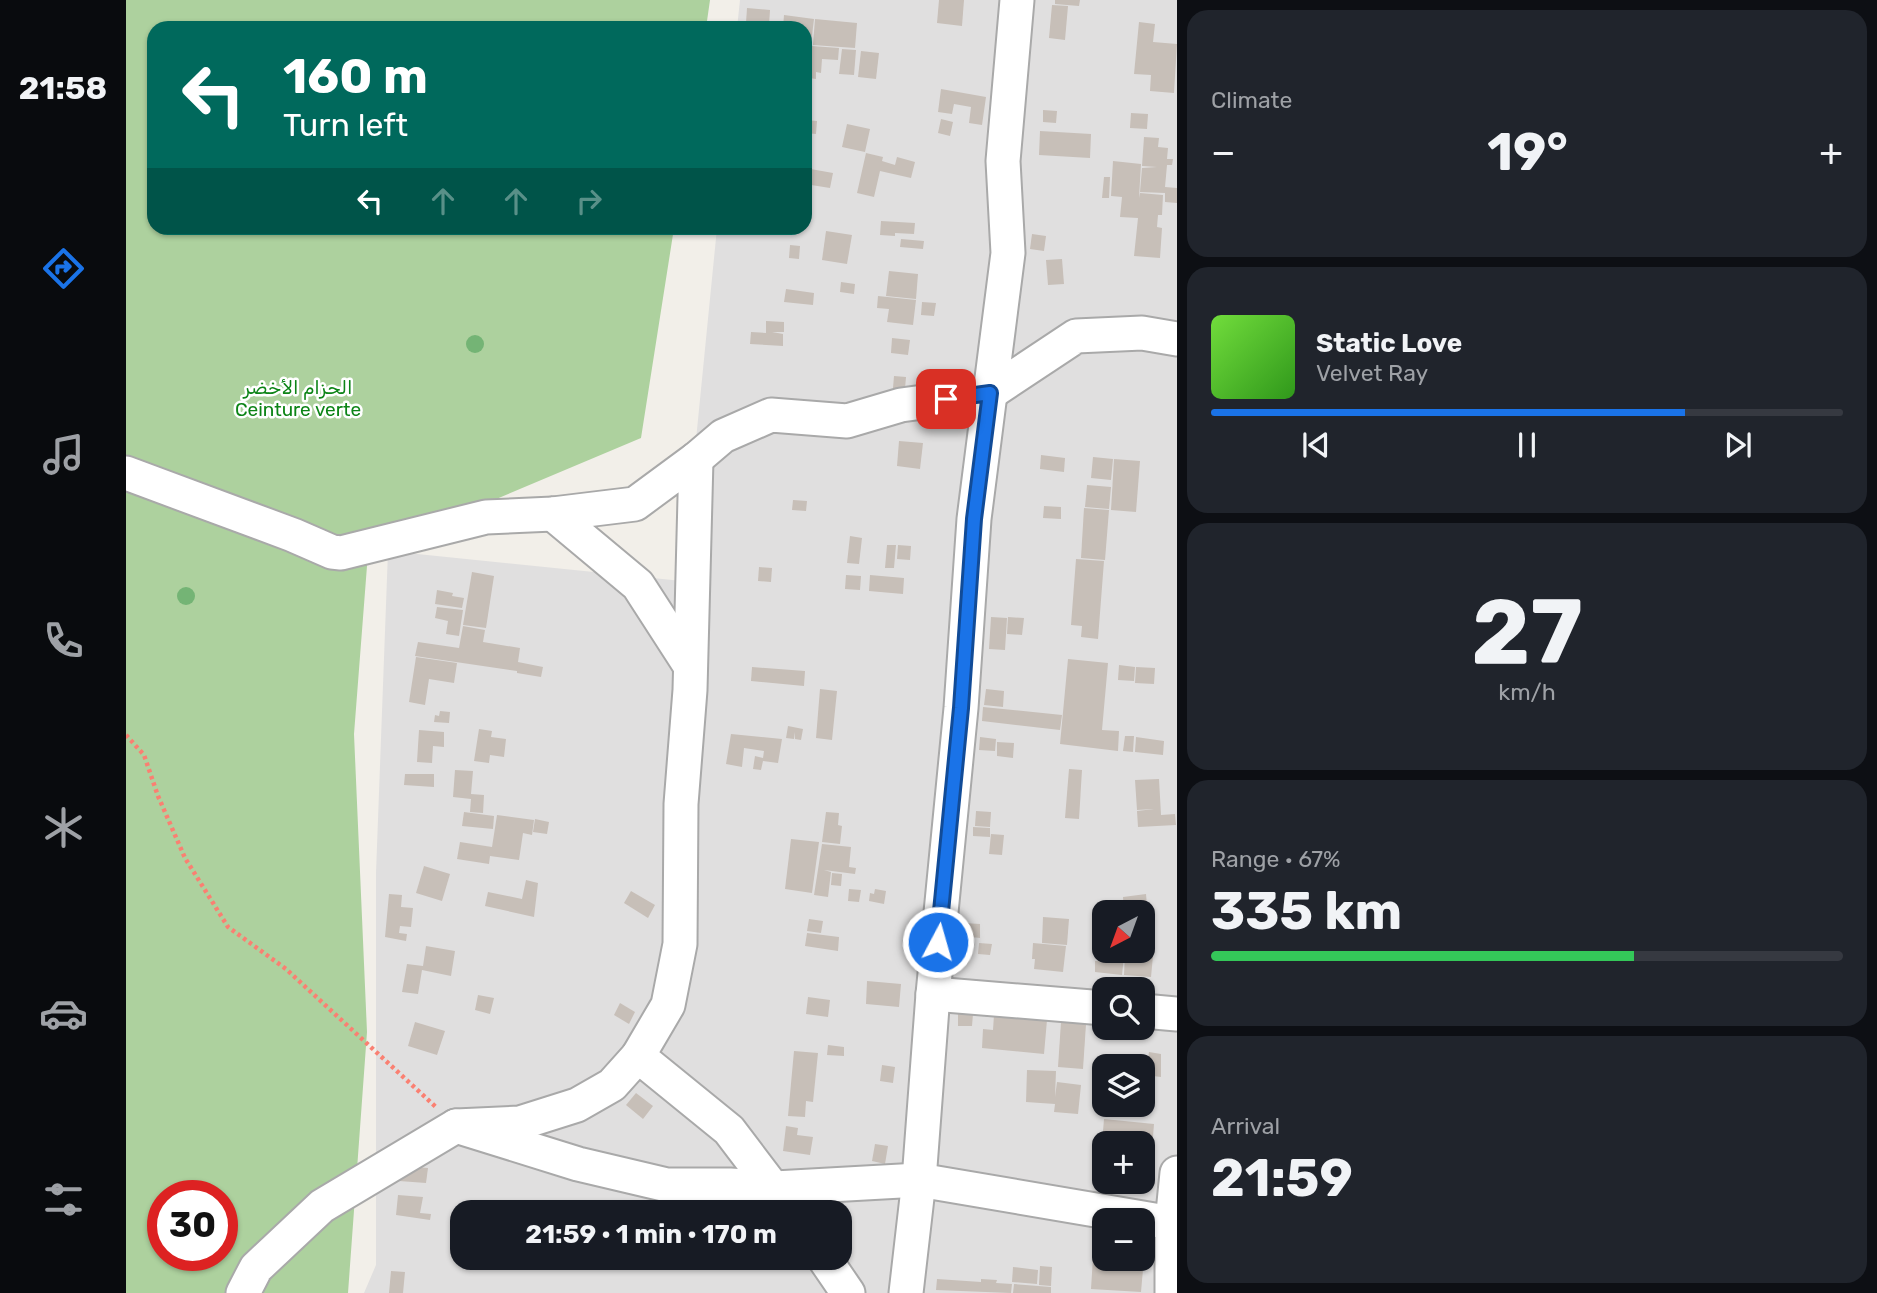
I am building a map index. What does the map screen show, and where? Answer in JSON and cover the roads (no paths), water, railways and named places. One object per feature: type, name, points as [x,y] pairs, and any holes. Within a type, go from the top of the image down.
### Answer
[{"type":"street","points":[[906,1293],[919,1180],[933,993],[961,708],[974,519],[1008,253],[1003,161],[1017,0]]},
{"type":"street","points":[[126,473],[332,552],[355,551],[486,517],[553,514],[635,505],[723,436],[771,415],[848,421],[901,405],[990,393],[1076,336],[1142,333],[1177,339]]},
{"type":"street","points":[[243,1293],[256,1268],[322,1206],[456,1125],[520,1123],[577,1105],[612,1085],[639,1056],[668,1005],[680,944],[681,804],[690,691],[696,459]]},
{"type":"street","points":[[553,514],[638,585],[689,664]]},
{"type":"street","points":[[933,993],[1092,1007]]},
{"type":"street","points":[[1155,1012],[1177,1014]]},
{"type":"street","points":[[639,1056],[729,1130],[784,1200]]},
{"type":"street","points":[[456,1125],[578,1164],[667,1185],[730,1185],[784,1200],[919,1180],[1172,1223]]},
{"type":"street","points":[[1172,1293],[1172,1223],[1177,1173]]},
{"type":"street","points":[[832,1270],[848,1293]]},
{"type":"park label","name":"الحزام الأخضر Ceinture verte","points":[[298,398]]}]
